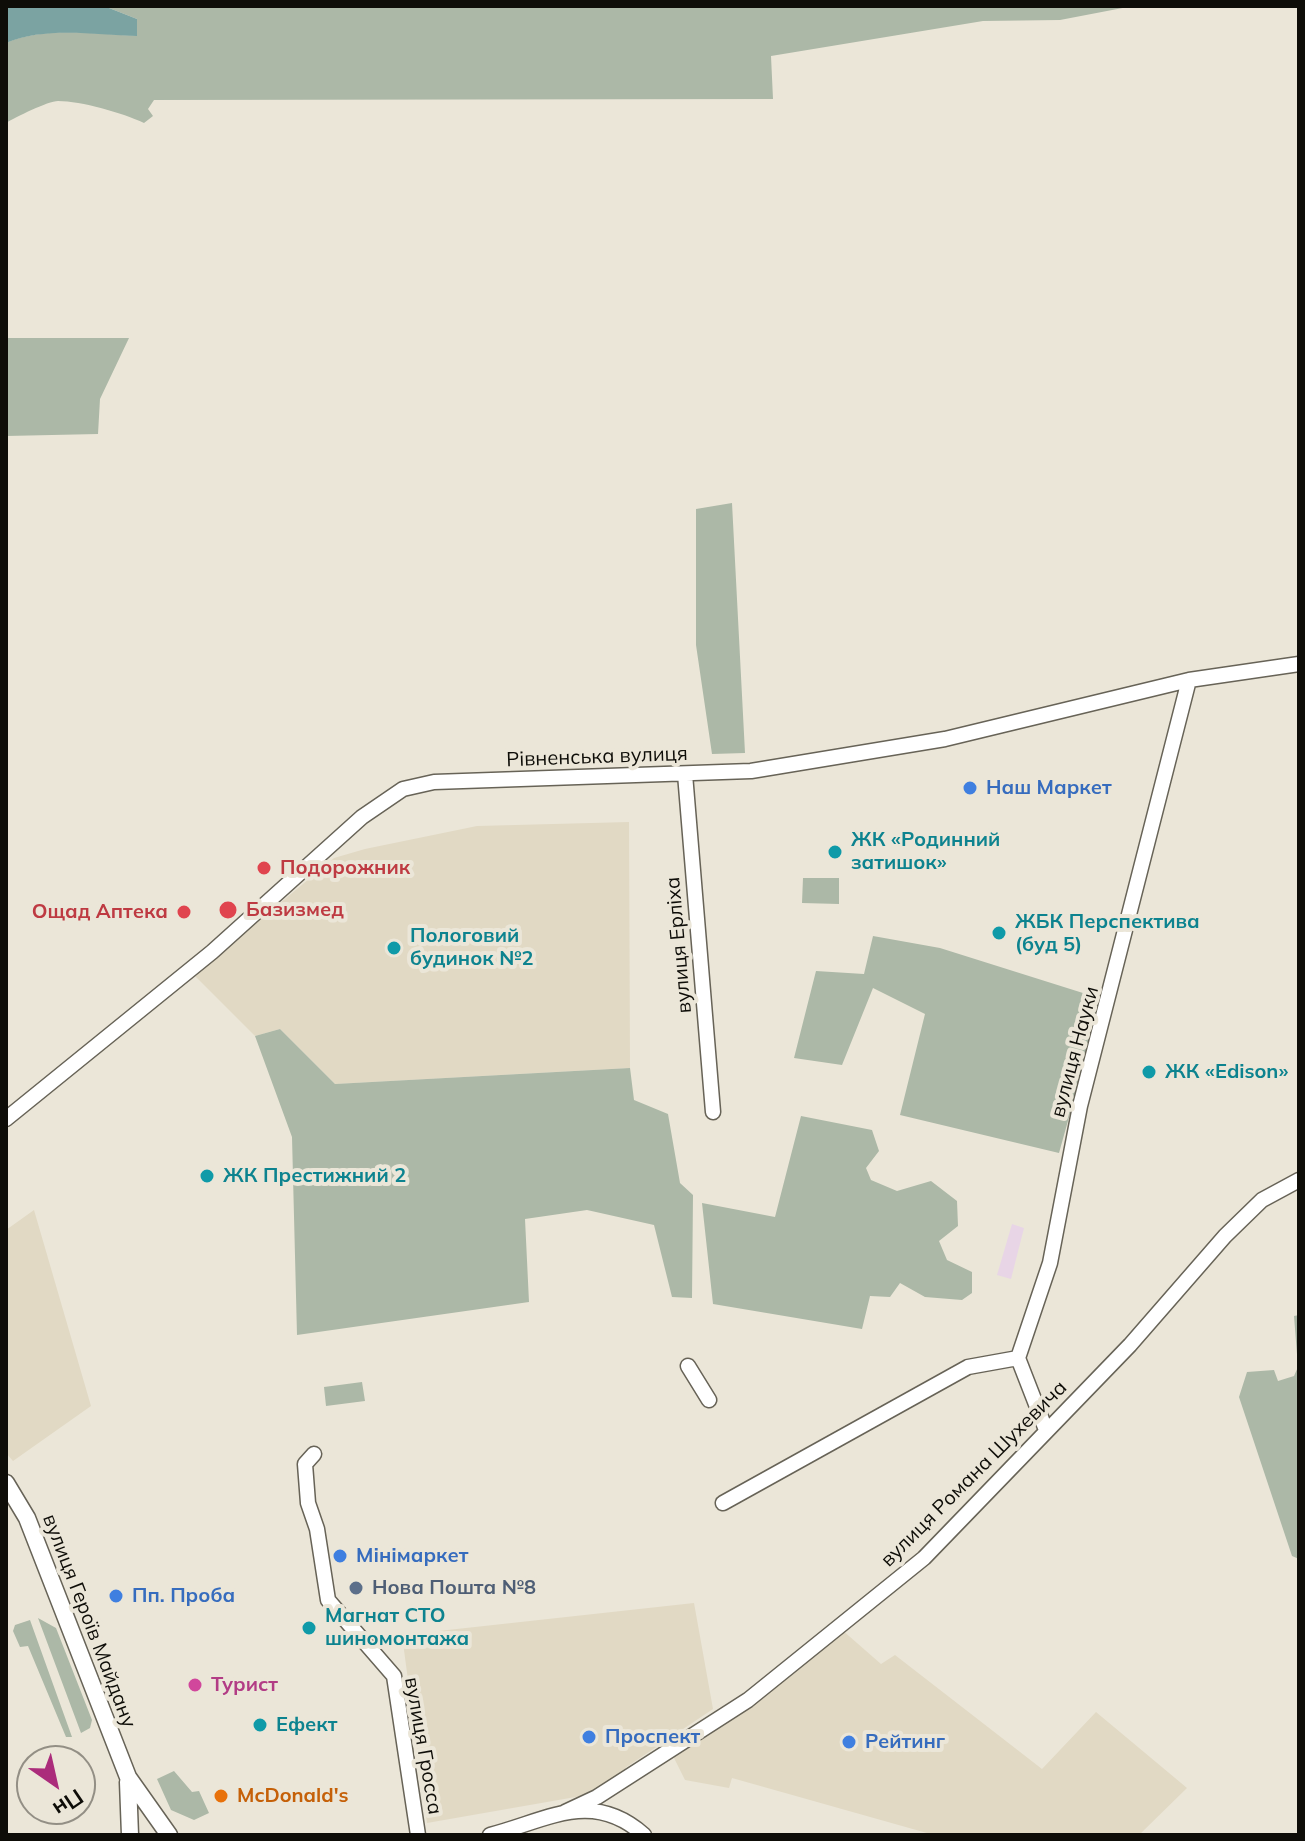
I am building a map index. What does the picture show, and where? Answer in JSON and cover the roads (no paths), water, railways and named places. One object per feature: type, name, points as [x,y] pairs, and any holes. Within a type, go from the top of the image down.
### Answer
[{"type":"main road","name":"вулиця Героїв Майдану","points":[[6,1483],[128,1777]]},
{"type":"main road","points":[[128,1777],[130,1835]]},
{"type":"main road","points":[[128,1777],[169,1835]]},
{"type":"street","name":"Рівненська вулиця","points":[[6,1119],[212,952],[362,817],[403,789],[434,782],[751,771],[945,739],[1189,680],[1299,664]]},
{"type":"street","name":"вулиця Науки","points":[[1018,1358],[1050,1263],[1080,1106],[1189,680]]},
{"type":"street","name":"вулиця Ерліха","points":[[685,774],[713,1112]]},
{"type":"street","name":"вулиця Романа Шухевича","points":[[565,1812],[597,1797],[748,1700],[924,1558],[1130,1345],[1234,1227],[1262,1200],[1299,1180]]},
{"type":"street","points":[[723,1503],[968,1367],[1018,1358],[1046,1430]]},
{"type":"street","points":[[688,1366],[709,1400]]},
{"type":"street","name":"вулиця Гросса","points":[[314,1454],[305,1464],[308,1503],[317,1529],[328,1600],[394,1676],[418,1835]]},
{"type":"street","points":[[490,1835],[565,1812],[605,1811],[623,1817],[644,1835]]},
{"type":"water","points":[[6,6],[104,6],[137,19],[137,36],[54,33],[6,43]]},
{"type":"place","name":"Наш Маркет","points":[[970,788]]},
{"type":"place","name":"ЖК «Родинний затишок»","points":[[835,852]]},
{"type":"place","name":"Подорожник","points":[[264,868]]},
{"type":"place","name":"Базизмед","points":[[228,910]]},
{"type":"place","name":"Ощад Аптека","points":[[184,912]]},
{"type":"place","name":"ЖБК Перспектива (буд 5)","points":[[999,933]]},
{"type":"place","name":"Пологовий будинок №2","points":[[394,948]]},
{"type":"place","name":"ЖК «Edison»","points":[[1149,1072]]},
{"type":"place","name":"ЖК Престижний 2","points":[[207,1176]]},
{"type":"place","name":"Мінімаркет","points":[[340,1556]]},
{"type":"place","name":"Нова Пошта №8","points":[[356,1588]]},
{"type":"place","name":"Пп. Проба","points":[[116,1596]]},
{"type":"place","name":"Магнат СТО шиномонтажа","points":[[309,1628]]},
{"type":"place","name":"Турист","points":[[195,1685]]},
{"type":"place","name":"Ефект","points":[[260,1725]]},
{"type":"place","name":"Проспект","points":[[589,1737]]},
{"type":"place","name":"Рейтинг","points":[[849,1742]]},
{"type":"place","name":"McDonald's","points":[[221,1796]]}]
